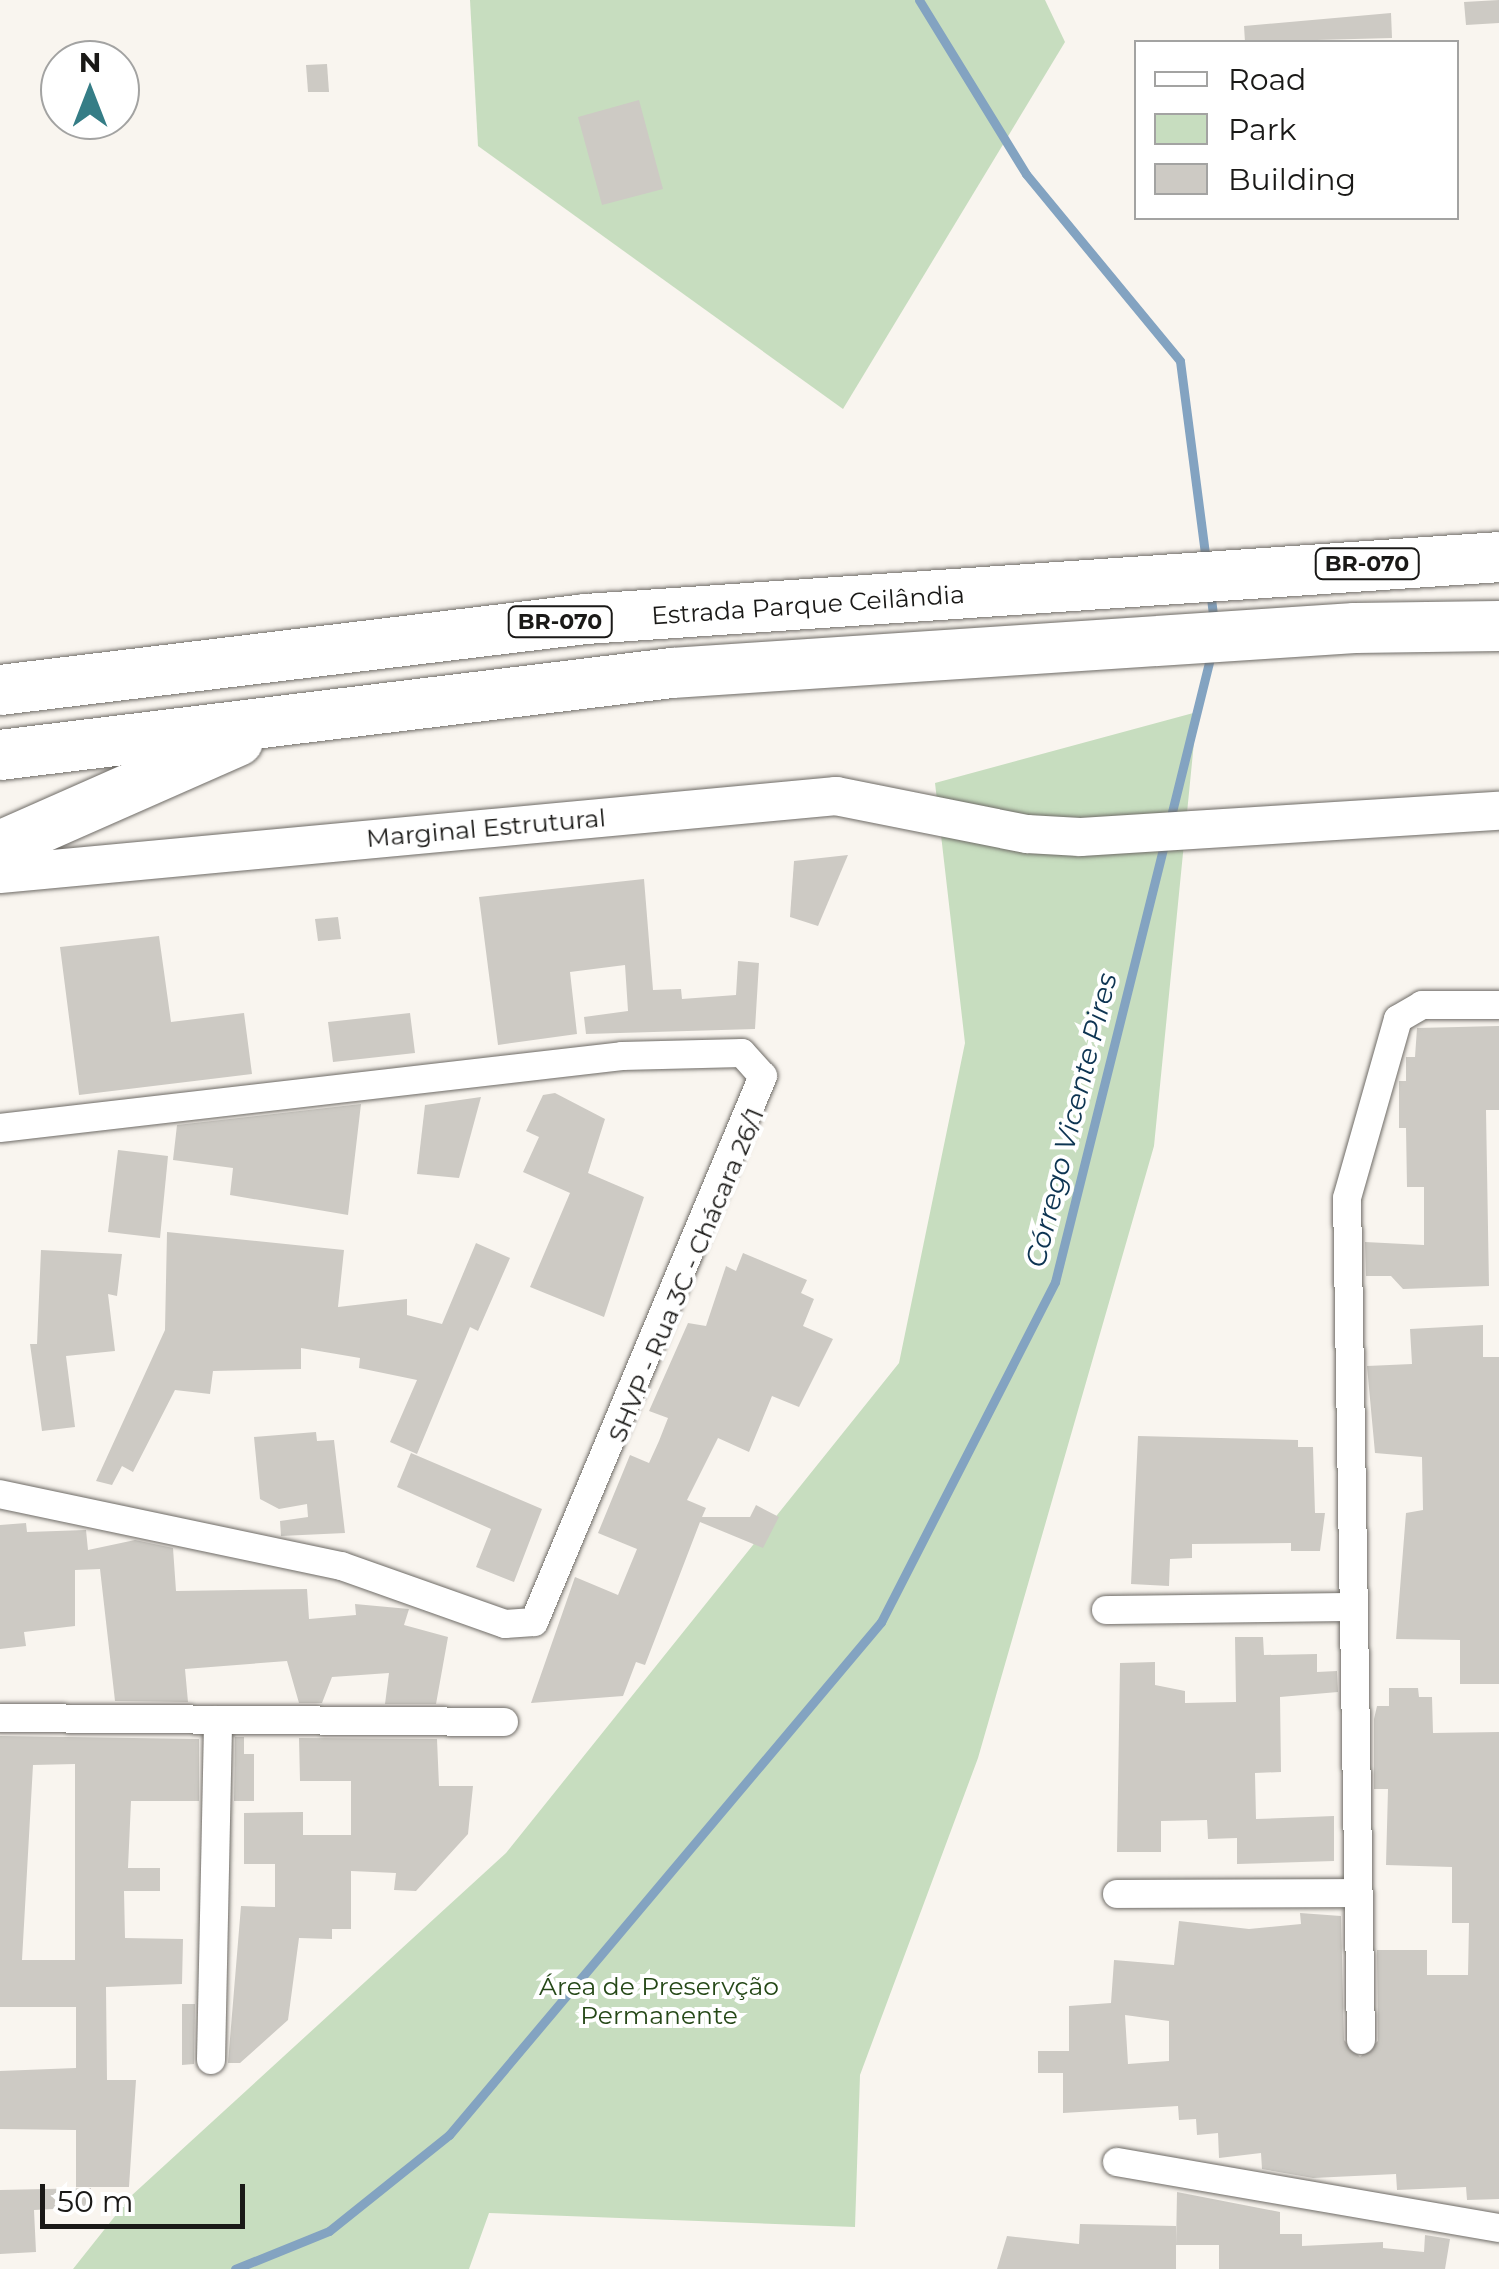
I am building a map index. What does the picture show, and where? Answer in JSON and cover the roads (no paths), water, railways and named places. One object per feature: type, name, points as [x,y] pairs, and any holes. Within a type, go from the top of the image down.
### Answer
[{"type":"highway","name":"Estrada Parque Ceilândia","points":[[0,690],[586,619],[1499,557]]},
{"type":"highway","points":[[0,755],[672,674],[1243,637],[1499,626]]},
{"type":"highway","points":[[0,846],[286,719]]},
{"type":"street","name":"Marginal Estrutural","points":[[0,874],[836,796],[970,822],[1080,837],[1499,812]]},
{"type":"street","points":[[1361,2040],[1352,1606],[1350,1185],[1398,1019],[1422,1005],[1499,1005]]},
{"type":"street","name":"SHVP - Rua 3C - Chácara 26/1","points":[[0,1128],[622,1056],[742,1053],[763,1076],[534,1622],[505,1624],[342,1566],[0,1494]]},
{"type":"street","points":[[1106,1610],[1352,1606]]},
{"type":"street","points":[[0,1718],[504,1722]]},
{"type":"street","points":[[211,2060],[218,1720]]},
{"type":"street","points":[[1117,1894],[1358,1893]]},
{"type":"street","points":[[1117,2162],[1499,2228]]},
{"type":"waterway","name":"Córrego Vicente Pires","points":[[919,0],[1026,174],[1180,361],[1206,560]]},
{"type":"waterway","name":"Córrego Vicente Pires","points":[[1210,590],[1214,624]]},
{"type":"waterway","name":"Córrego Vicente Pires","points":[[1169,824],[1211,654]]},
{"type":"waterway","name":"Córrego Vicente Pires","points":[[235,2269],[329,2231],[449,2135],[881,1622],[1055,1282],[1164,844]]},
{"type":"park label","name":"Área de Preservção Permanente","points":[[659,2002]]}]
